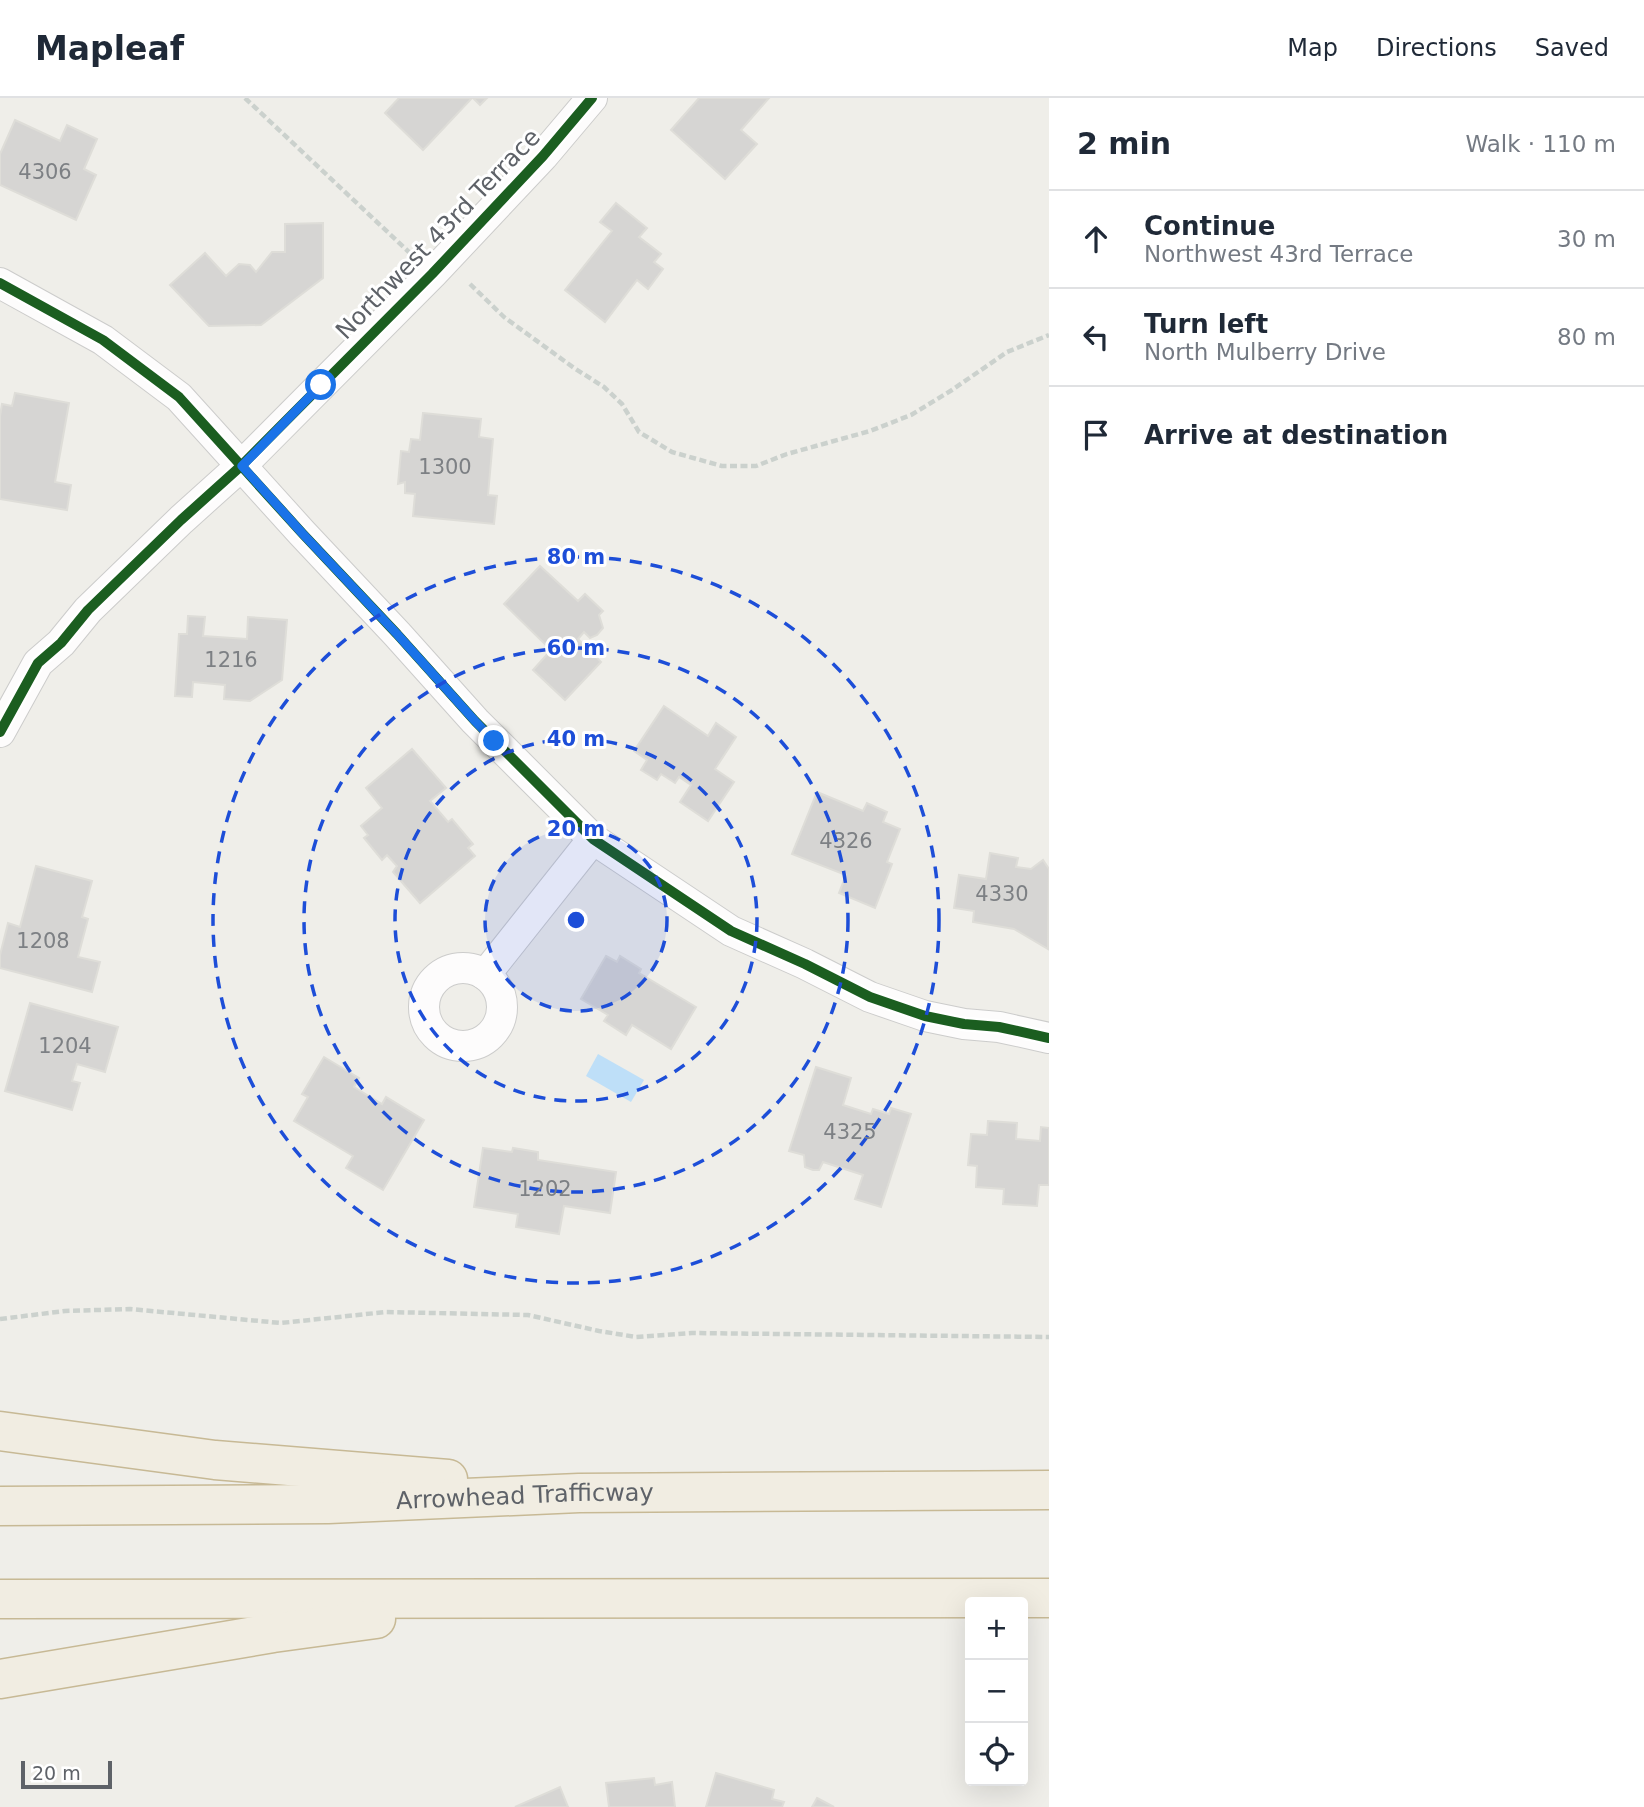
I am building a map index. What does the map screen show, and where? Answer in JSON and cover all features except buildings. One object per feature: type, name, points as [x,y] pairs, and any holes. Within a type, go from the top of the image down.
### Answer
[{"type":"highway","points":[[0,1431],[215,1460],[439,1478],[579,1493]]},
{"type":"highway","name":"Arrowhead Trafficway","points":[[0,1506],[328,1504],[579,1493],[1049,1490]]},
{"type":"highway","points":[[0,1600],[1049,1598]]},
{"type":"highway","points":[[0,1679],[273,1633],[520,1599]]},
{"type":"street","name":"Northwest 43rd Terrace","points":[[0,732],[38,663],[61,643],[88,610],[180,520],[242,466],[432,274],[543,156],[592,98]]},
{"type":"street","points":[[0,284],[103,340],[179,397],[475,721],[593,839],[730,931],[805,964],[870,997],[925,1016],[1049,1038]]},
{"type":"street","points":[[485,975],[593,839]]},
{"type":"path","points":[[244,98],[411,254]]},
{"type":"path","points":[[470,284],[504,317],[604,387],[622,404],[639,432],[672,452],[722,466],[756,466],[787,454],[870,431],[911,415],[1007,352],[1049,335]]},
{"type":"path","points":[[0,1319],[65,1311],[130,1309],[281,1323],[386,1312],[528,1315],[636,1337],[692,1333],[1049,1337]]},
{"type":"water","points":[[598,1054],[644,1080],[631,1102],[586,1076]]},
{"type":"cycle path","points":[[0,732],[38,663],[61,643],[88,610],[241,466],[432,274],[543,156],[592,98]]},
{"type":"cycle path","points":[[0,283],[103,340],[179,397],[475,721],[593,839],[731,931],[870,997],[925,1016],[1049,1038]]},
{"type":"route","points":[[321,385],[242,466],[494,741]]}]
